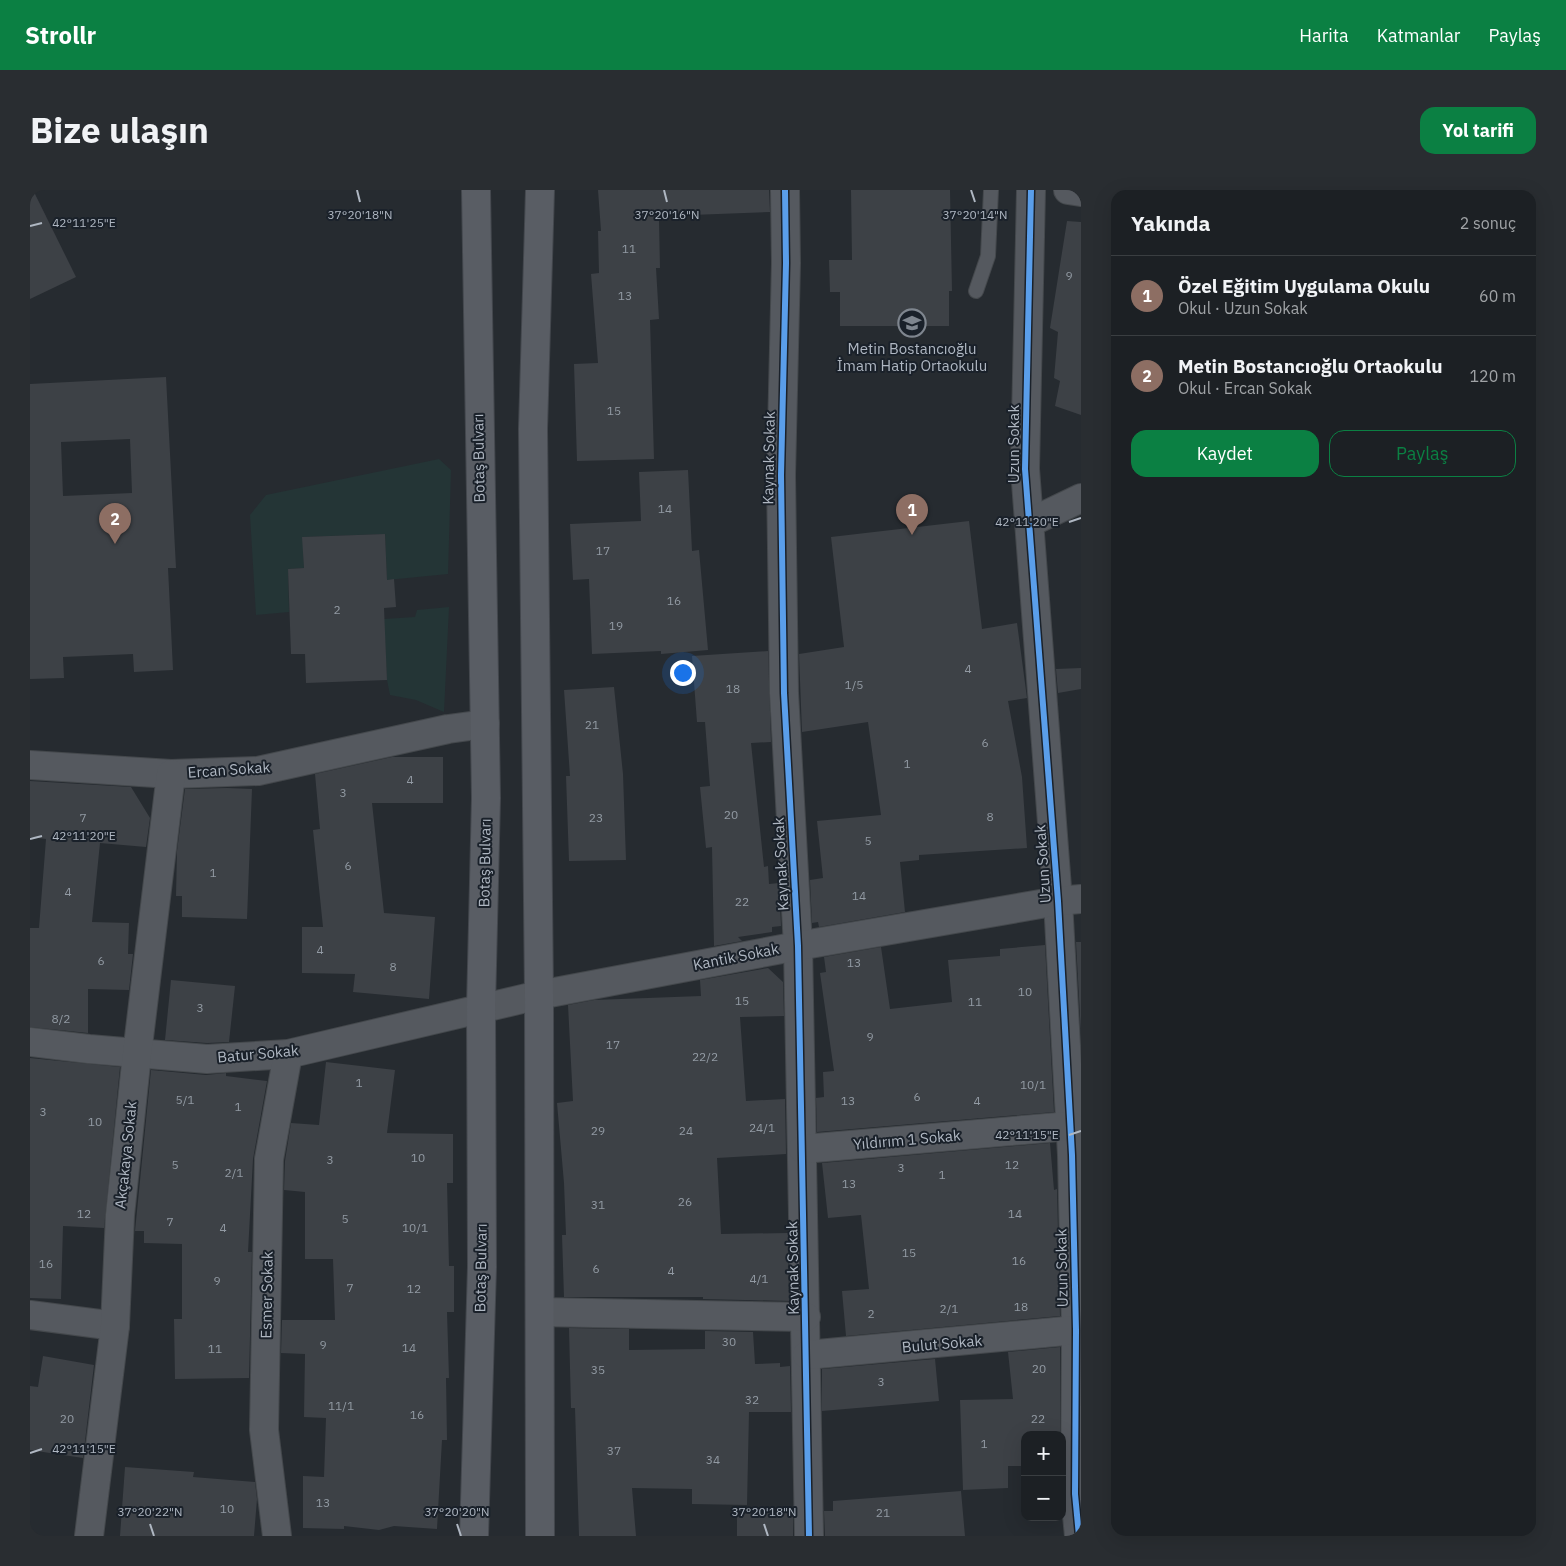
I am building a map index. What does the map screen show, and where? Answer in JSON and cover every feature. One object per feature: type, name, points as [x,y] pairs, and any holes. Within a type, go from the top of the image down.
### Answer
[{"type":"street","name":"Botaş Bulvarı","points":[[474,1536],[482,1267],[481,1007],[486,798],[476,190]]},
{"type":"street","points":[[540,190],[533,429],[539,994],[540,1536]]},
{"type":"street","name":"Kaynak Sokak","points":[[785,190],[786,263],[781,475],[784,673],[798,946],[809,1536]]},
{"type":"street","name":"Uzun Sokak","points":[[1031,190],[1025,469],[1029,523],[1070,900],[1070,1126],[1076,1330],[1075,1494],[1078,1536]]},
{"type":"street","points":[[1068,190],[1081,192]]},
{"type":"street","points":[[1029,523],[1081,498]]},
{"type":"street","name":"Ercan Sokak","points":[[30,765],[171,774],[258,771],[448,729],[485,724]]},
{"type":"street","name":"Akçakaya Sokak","points":[[89,1536],[115,1326],[120,1215],[137,1054],[171,774]]},
{"type":"street","name":"Kantik Sokak","points":[[481,1007],[539,994],[798,946],[1070,900]]},
{"type":"street","name":"Batur Sokak","points":[[30,1042],[137,1054],[207,1058],[288,1054],[481,1007]]},
{"type":"street","name":"Esmer Sokak","points":[[277,1536],[264,1430],[269,1159],[288,1054]]},
{"type":"street","name":"Yıldırım 1 Sokak","points":[[803,1149],[1070,1126]]},
{"type":"street","points":[[540,1312],[806,1317]]},
{"type":"street","points":[[30,1315],[115,1326]]},
{"type":"street","name":"Bulut Sokak","points":[[807,1355],[1076,1330]]},
{"type":"lane","points":[[976,291],[988,256],[991,190]]},
{"type":"shaded area","points":[[439,459],[451,470],[448,574],[387,580],[385,534],[303,537],[304,568],[288,569],[289,612],[256,615],[250,515],[266,495]]},
{"type":"shaded area","points":[[449,607],[444,712],[416,700],[390,695],[387,680],[384,619],[415,617],[417,610]]},
{"type":"building","points":[[30,190],[33,190],[76,277],[30,299]]},
{"type":"building","points":[[598,190],[769,190],[770,212],[665,216],[665,219],[659,220],[660,268],[656,268],[659,319],[650,320],[654,459],[577,461],[574,364],[598,363],[591,274],[599,273],[598,231],[601,231]]},
{"type":"building","points":[[851,190],[950,190],[952,291],[949,291],[949,326],[840,326],[840,292],[830,292],[829,260],[852,260]]},
{"type":"building","points":[[1067,221],[1081,222],[1081,415],[1055,406],[1060,381],[1054,378],[1058,332],[1050,328]]},
{"type":"building","points":[[166,377],[176,568],[168,568],[173,670],[134,672],[133,654],[63,657],[64,678],[30,679],[30,384]],"holes":[[[130,439],[132,493],[63,496],[61,442]]]},
{"type":"building","points":[[688,470],[692,551],[699,550],[708,650],[661,654],[661,651],[592,654],[589,579],[573,580],[570,524],[641,521],[639,472]]},
{"type":"building","points":[[969,521],[982,629],[1017,623],[1027,698],[1008,701],[1022,777],[1027,848],[919,855],[919,860],[900,862],[905,912],[819,927],[818,922],[812,923],[810,880],[823,878],[817,821],[881,815],[868,722],[802,732],[799,654],[844,647],[831,537]]},
{"type":"building","points":[[385,534],[387,580],[394,579],[396,607],[384,608],[387,680],[306,683],[305,654],[291,654],[288,569],[304,568],[302,537]]},
{"type":"building","points":[[768,651],[771,742],[751,743],[764,867],[768,866],[769,884],[779,883],[781,926],[772,927],[772,932],[738,937],[742,941],[714,946],[712,847],[706,848],[700,787],[710,786],[705,722],[697,722],[692,656]]},
{"type":"building","points":[[1081,668],[1081,689],[1058,693],[1056,669]]},
{"type":"building","points":[[614,687],[623,774],[626,860],[569,861],[566,776],[570,776],[564,690]]},
{"type":"building","points":[[392,757],[443,757],[443,803],[372,803],[384,913],[435,917],[429,999],[353,992],[355,974],[302,973],[302,927],[323,927],[313,830],[320,829],[315,774]]},
{"type":"building","points":[[30,781],[131,787],[150,818],[146,847],[100,843],[92,922],[129,923],[128,954],[133,954],[129,990],[88,989],[88,1033],[30,1027],[30,928],[39,928],[46,839],[30,837]]},
{"type":"building","points":[[185,789],[252,789],[247,919],[182,917],[182,896],[176,896],[177,851]]},
{"type":"building","points":[[1076,942],[1081,942],[1081,1034]]},
{"type":"building","points":[[1045,945],[1054,1112],[817,1132],[816,1098],[824,1097],[823,1072],[834,1071],[820,973],[826,972],[824,957],[881,947],[890,1009],[952,1002],[948,960],[1000,956],[1000,949]]},
{"type":"building","points":[[768,968],[783,982],[784,1016],[740,1017],[746,1101],[785,1099],[786,1154],[717,1158],[721,1234],[788,1233],[789,1301],[703,1299],[703,1297],[564,1297],[562,1235],[566,1235],[564,1183],[557,1103],[573,1101],[568,1005],[594,1000],[701,996],[700,980]]},
{"type":"building","points":[[171,980],[235,986],[229,1042],[207,1043],[165,1040]]},
{"type":"building","points":[[30,1058],[120,1067],[104,1228],[63,1226],[61,1299],[30,1298]]},
{"type":"building","points":[[326,1062],[395,1070],[387,1133],[453,1134],[453,1183],[447,1183],[449,1266],[454,1266],[454,1312],[447,1312],[449,1378],[446,1378],[447,1440],[442,1440],[437,1529],[394,1526],[379,1530],[344,1526],[344,1529],[303,1528],[303,1476],[324,1477],[326,1418],[304,1417],[305,1354],[281,1353],[282,1320],[335,1320],[333,1259],[305,1259],[305,1192],[284,1190],[285,1161],[291,1123],[319,1125]]},
{"type":"building","points":[[151,1070],[206,1075],[226,1073],[226,1076],[267,1081],[253,1159],[248,1252],[252,1252],[249,1378],[175,1379],[174,1319],[182,1319],[182,1244],[144,1243],[144,1231],[135,1231]]},
{"type":"building","points":[[1050,1143],[1054,1190],[1057,1189],[1060,1316],[846,1336],[842,1291],[869,1289],[861,1215],[828,1218],[822,1163]]},
{"type":"building","points":[[569,1328],[629,1329],[629,1350],[705,1349],[705,1331],[753,1332],[755,1364],[780,1363],[780,1367],[790,1366],[791,1412],[749,1412],[747,1505],[692,1504],[692,1489],[632,1488],[636,1536],[579,1536],[575,1408],[571,1408]]},
{"type":"building","points":[[1060,1347],[1060,1431],[1021,1431],[1021,1466],[1008,1466],[1008,1488],[963,1490],[960,1400],[1013,1399],[1008,1352]]},
{"type":"building","points":[[43,1356],[94,1365],[83,1458],[30,1450],[30,1386],[38,1387]]},
{"type":"building","points":[[935,1359],[939,1401],[822,1411],[822,1369]]},
{"type":"building","points":[[125,1467],[194,1472],[193,1477],[255,1482],[257,1499],[254,1536],[120,1536]]},
{"type":"building","points":[[961,1491],[965,1536],[825,1536],[824,1511],[833,1511],[833,1501]]},
{"type":"building","points":[[793,1512],[793,1536],[737,1536],[737,1514]]},
{"type":"cycle path","points":[[785,190],[786,263],[781,475],[784,693],[798,946],[809,1536]]},
{"type":"cycle path","points":[[1031,190],[1025,469],[1058,901],[1072,1155],[1076,1330],[1075,1494],[1079,1536]]},
{"type":"place","name":"Metin Bostancıoğlu İmam Hatip Ortaokulu","points":[[912,323]]},
{"type":"place","name":"Özel Eğitim Uygulama Okulu","points":[[912,535]]},
{"type":"place","name":"Metin Bostancıoğlu Ortaokulu","points":[[115,544]]}]
